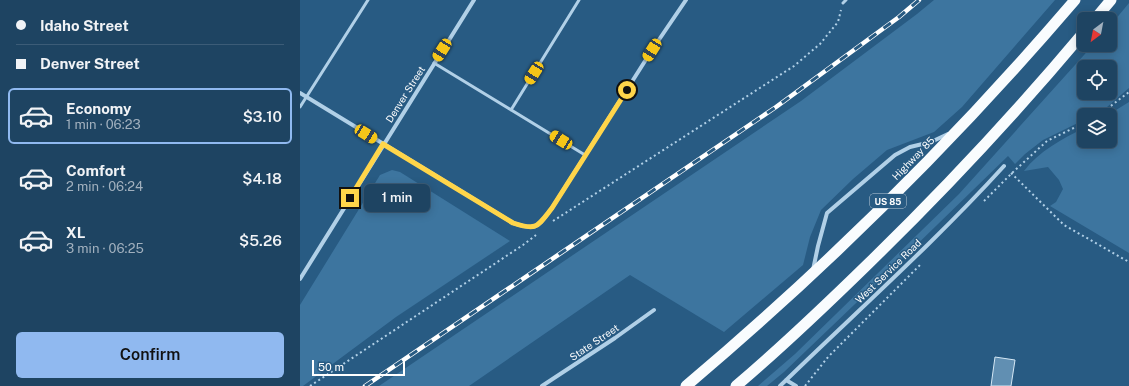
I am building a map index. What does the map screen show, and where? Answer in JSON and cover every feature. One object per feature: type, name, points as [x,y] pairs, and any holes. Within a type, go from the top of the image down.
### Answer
[{"type":"highway","name":"Highway 85","points":[[686,386],[726,353],[812,275],[904,186],[958,130],[1074,0]]},
{"type":"highway","points":[[1101,12],[1111,0]]},
{"type":"highway","name":"US 85","points":[[736,386],[794,335],[894,238],[998,132],[1077,40]]},
{"type":"street","name":"Denver Street","points":[[300,279],[474,0]]},
{"type":"street","points":[[300,93],[513,223],[534,228],[540,224],[552,208],[686,0]]},
{"type":"street","points":[[812,275],[827,213],[895,155],[910,147],[931,142],[958,130]]},
{"type":"street","name":"West Service Road","points":[[780,386],[904,267],[983,189],[1004,166]]},
{"type":"street","name":"State Street","points":[[542,386],[615,338],[654,310]]},
{"type":"street","points":[[786,380],[796,386]]},
{"type":"lane","points":[[300,107],[368,0]]},
{"type":"lane","points":[[511,110],[579,0]]},
{"type":"lane","points":[[434,63],[585,155]]},
{"type":"path","points":[[551,223],[582,201],[794,66],[820,44],[838,22],[845,1]]},
{"type":"path","points":[[1108,108],[1129,92]]},
{"type":"path","points":[[982,204],[1012,173],[1047,141],[1077,126]]},
{"type":"path","points":[[1004,166],[1064,225],[1129,262]]},
{"type":"path","points":[[310,386],[524,245],[540,232]]},
{"type":"path","points":[[805,386],[828,357],[921,264]]},
{"type":"shaded area","points":[[934,0],[1055,0],[962,107],[934,132],[887,150],[853,179],[821,210],[810,237],[803,265],[724,332],[630,275],[469,386],[379,386],[801,101]]},
{"type":"shaded area","points":[[1129,3],[1129,88],[1117,98],[1117,60],[1080,60],[1087,52],[1117,52],[1117,18]]},
{"type":"shaded area","points":[[1077,63],[1077,100],[1115,100],[1105,108],[1077,108],[1077,123],[1043,140],[1015,164],[1008,156],[784,372],[767,386],[758,386],[795,354],[959,194]]},
{"type":"shaded area","points":[[1129,102],[1129,253],[1050,206],[1056,202],[1063,189],[1059,180],[1048,167],[1024,171],[1037,157],[1059,141],[1077,132],[1077,148],[1117,148],[1117,109]]},
{"type":"shaded area","points":[[392,170],[400,172],[510,241],[396,317],[303,386],[300,386],[300,305],[380,175]]},
{"type":"building","points":[[995,357],[1015,360],[1011,386],[991,386]]},
{"type":"railway","points":[[365,386],[776,107],[899,17],[919,0]]},
{"type":"route","points":[[350,198],[383,144],[513,223],[534,228],[540,224],[552,208],[627,90]]}]
